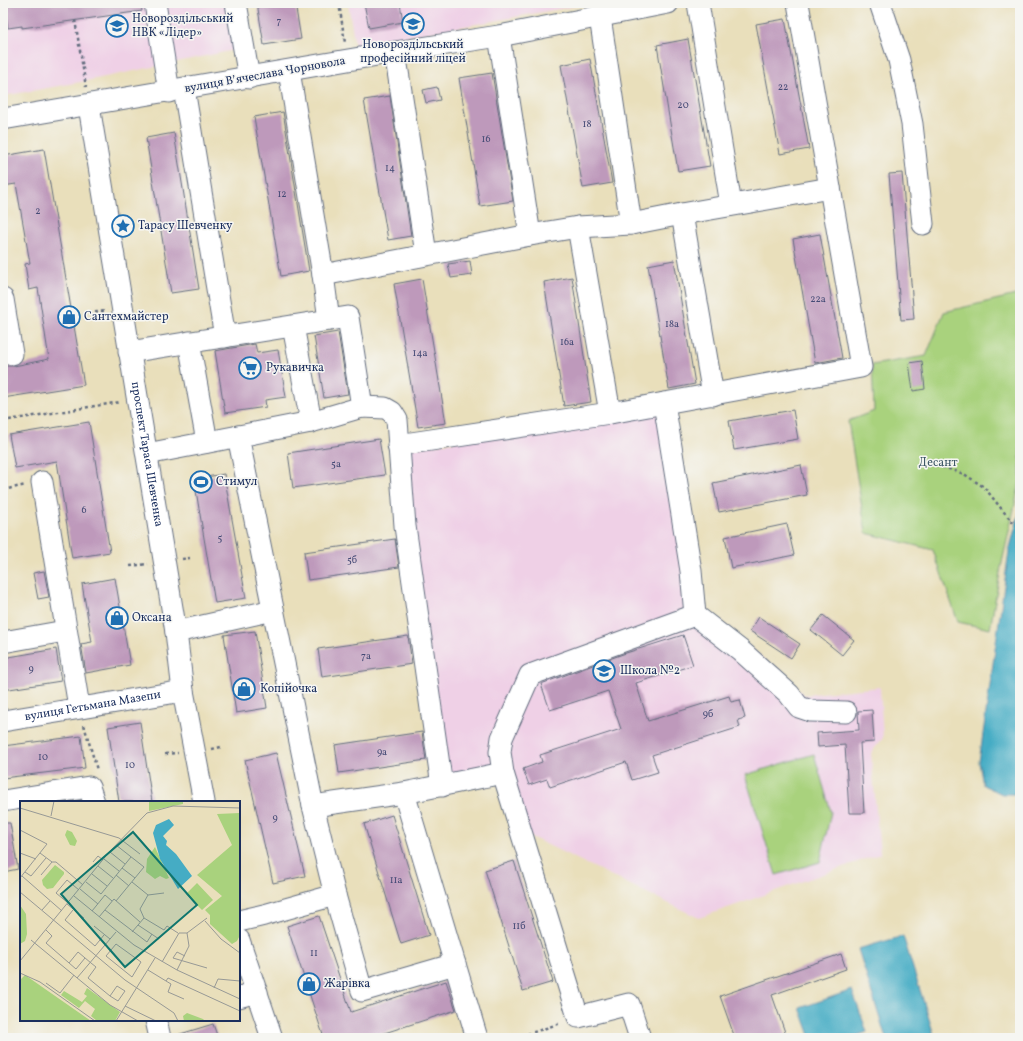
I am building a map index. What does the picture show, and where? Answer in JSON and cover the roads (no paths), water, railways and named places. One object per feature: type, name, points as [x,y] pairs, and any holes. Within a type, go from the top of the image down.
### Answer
[{"type":"street","points":[[155,3],[177,91],[225,337]]},
{"type":"street","points":[[236,3],[249,78]]},
{"type":"street","name":"вулиця Вʼячеслава Чорновола","points":[[3,119],[88,97],[177,91],[395,52],[499,36],[588,13],[668,3]]},
{"type":"street","points":[[698,3],[731,205]]},
{"type":"street","points":[[398,445],[610,413],[861,367],[798,3]]},
{"type":"street","points":[[880,3],[899,60],[912,124],[923,224]]},
{"type":"street","points":[[588,13],[631,224]]},
{"type":"street","points":[[499,36],[530,235]]},
{"type":"street","points":[[395,52],[426,254]]},
{"type":"street","points":[[289,71],[324,275],[329,320]]},
{"type":"street","name":"проспект Тараса Шевченка","points":[[88,97],[176,632],[183,690],[204,801]]},
{"type":"street","points":[[324,275],[530,235],[578,227],[631,224],[830,188]]},
{"type":"street","points":[[682,214],[713,395]]},
{"type":"street","points":[[578,227],[610,413]]},
{"type":"street","points":[[3,299],[12,354]]},
{"type":"street","points":[[129,352],[348,317],[362,407]]},
{"type":"street","points":[[294,326],[311,422]]},
{"type":"street","points":[[189,342],[207,442]]},
{"type":"street","points":[[664,403],[691,571],[695,615],[740,650],[789,694],[799,707],[811,711],[846,712]]},
{"type":"street","points":[[147,454],[311,422],[362,407],[385,408],[392,412],[397,420],[405,526],[442,786]]},
{"type":"street","points":[[238,436],[313,806],[334,895],[362,991],[455,964]]},
{"type":"street","points":[[42,482],[65,631],[79,707]]},
{"type":"street","points":[[176,632],[273,610]]},
{"type":"street","points":[[640,1038],[629,1004],[578,1017],[503,773],[500,752],[502,738],[528,677],[695,615]]},
{"type":"street","points":[[3,642],[65,631]]},
{"type":"street","name":"вулиця Гетьмана Мазепи","points":[[3,721],[183,690]]},
{"type":"street","points":[[313,806],[404,793],[503,773]]},
{"type":"street","points":[[404,793],[476,1038]]},
{"type":"street","points":[[3,801],[91,794]]},
{"type":"street","points":[[240,921],[334,895]]},
{"type":"street","points":[[240,946],[248,994],[272,1038]]},
{"type":"street","points":[[156,1021],[160,1038]]},
{"type":"water","points":[[1020,510],[1020,794],[1002,794],[983,785],[979,762],[1009,551]]},
{"type":"water","points":[[903,936],[935,1038],[886,1038],[858,949]]},
{"type":"water","points":[[852,990],[867,1032],[850,1038],[811,1038],[800,1008]]},
{"type":"place","name":"Новороздільський професійний ліцей","points":[[413,24]]},
{"type":"place","name":"Новороздільський НВК «Лідер»","points":[[117,26]]},
{"type":"place","name":"Тарасу Шевченку","points":[[123,226]]},
{"type":"place","name":"Сантехмайстер","points":[[69,317]]},
{"type":"place","name":"Рукавичка","points":[[250,368]]},
{"type":"place","name":"Стимул","points":[[201,482]]},
{"type":"place","name":"Оксана","points":[[117,618]]},
{"type":"place","name":"Школа №2","points":[[604,671]]},
{"type":"place","name":"Копійочка","points":[[244,689]]},
{"type":"place","name":"Жарівка","points":[[309,984]]},
{"type":"park label","name":"Десант","points":[[938,463]]}]
